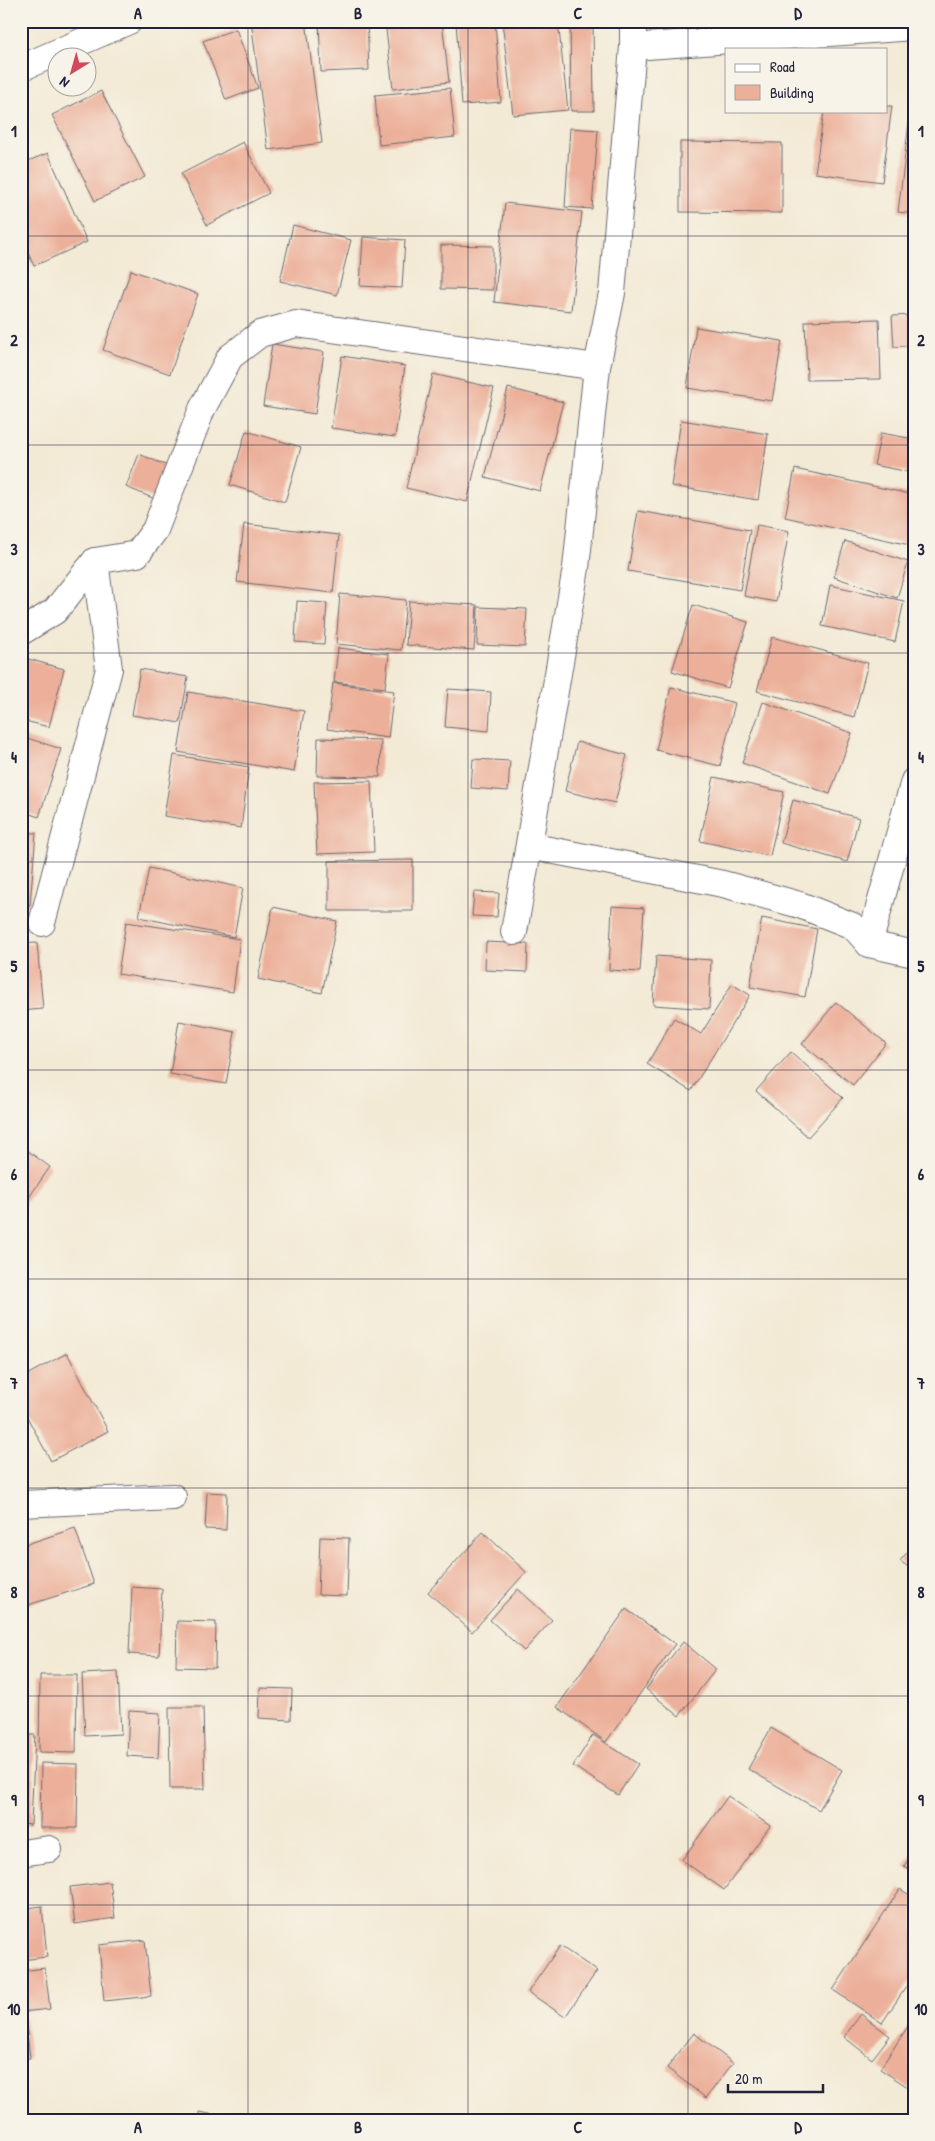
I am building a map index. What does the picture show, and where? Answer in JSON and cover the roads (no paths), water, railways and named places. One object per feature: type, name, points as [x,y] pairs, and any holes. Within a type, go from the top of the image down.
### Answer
[{"type":"street","points":[[21,68],[129,21]]},
{"type":"street","points":[[514,932],[576,568],[597,367],[612,293],[633,47],[633,21]]},
{"type":"street","points":[[633,47],[914,27]]},
{"type":"street","points":[[21,632],[54,611],[95,561],[137,554],[155,530],[202,409],[230,357],[260,334],[296,324],[597,367]]},
{"type":"street","points":[[42,923],[108,669],[95,561]]},
{"type":"street","points":[[869,944],[914,782]]},
{"type":"street","points":[[529,846],[723,884],[800,905],[853,926],[869,944],[914,954]]},
{"type":"street","points":[[21,1504],[173,1497]]},
{"type":"street","points":[[21,1853],[49,1849]]}]
